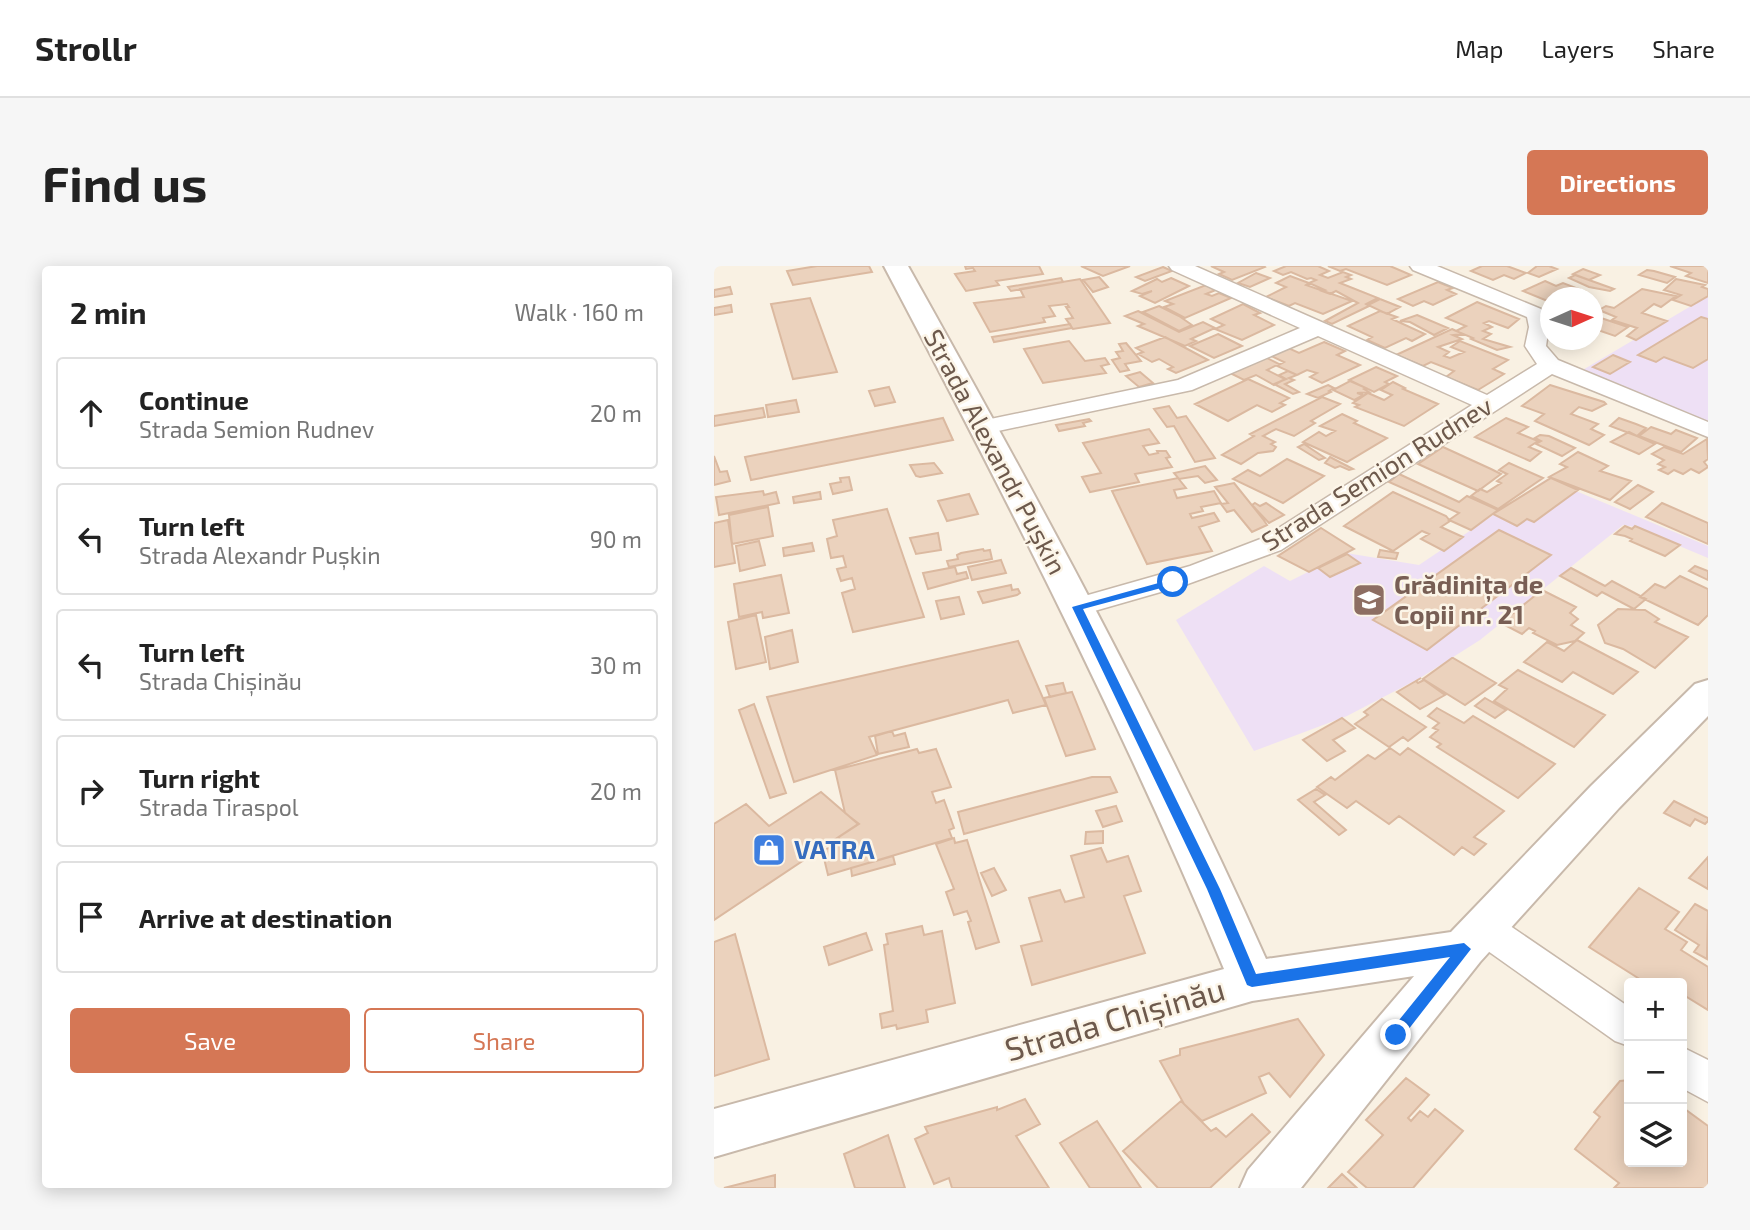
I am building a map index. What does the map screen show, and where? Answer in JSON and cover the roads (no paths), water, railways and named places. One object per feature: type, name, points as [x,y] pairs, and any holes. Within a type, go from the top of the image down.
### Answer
[{"type":"street","name":"Strada Alexandr Pușkin","points":[[896,266],[984,427],[1077,607],[1214,889],[1252,981]]},
{"type":"street","points":[[1179,266],[1488,404]]},
{"type":"street","points":[[1420,266],[1534,313],[1540,319],[1540,326],[1534,338],[1535,346],[1542,359],[1550,365],[1708,430]]},
{"type":"street","points":[[984,427],[1184,385],[1320,327]]},
{"type":"street","name":"Strada Semion Rudnev","points":[[1077,607],[1173,582],[1224,565],[1272,544],[1550,365]]},
{"type":"street","points":[[1266,1188],[1474,939],[1605,797],[1708,693]]},
{"type":"street","points":[[1474,939],[1624,1025]]},
{"type":"street","name":"Strada Chișinău","points":[[714,1133],[1252,981],[1474,939]]},
{"type":"street","points":[[1687,1068],[1708,1083]]},
{"type":"place","name":"Grădinița de Copii nr. 21","points":[[1369,600]]},
{"type":"place","name":"VATRA","points":[[769,850]]}]
